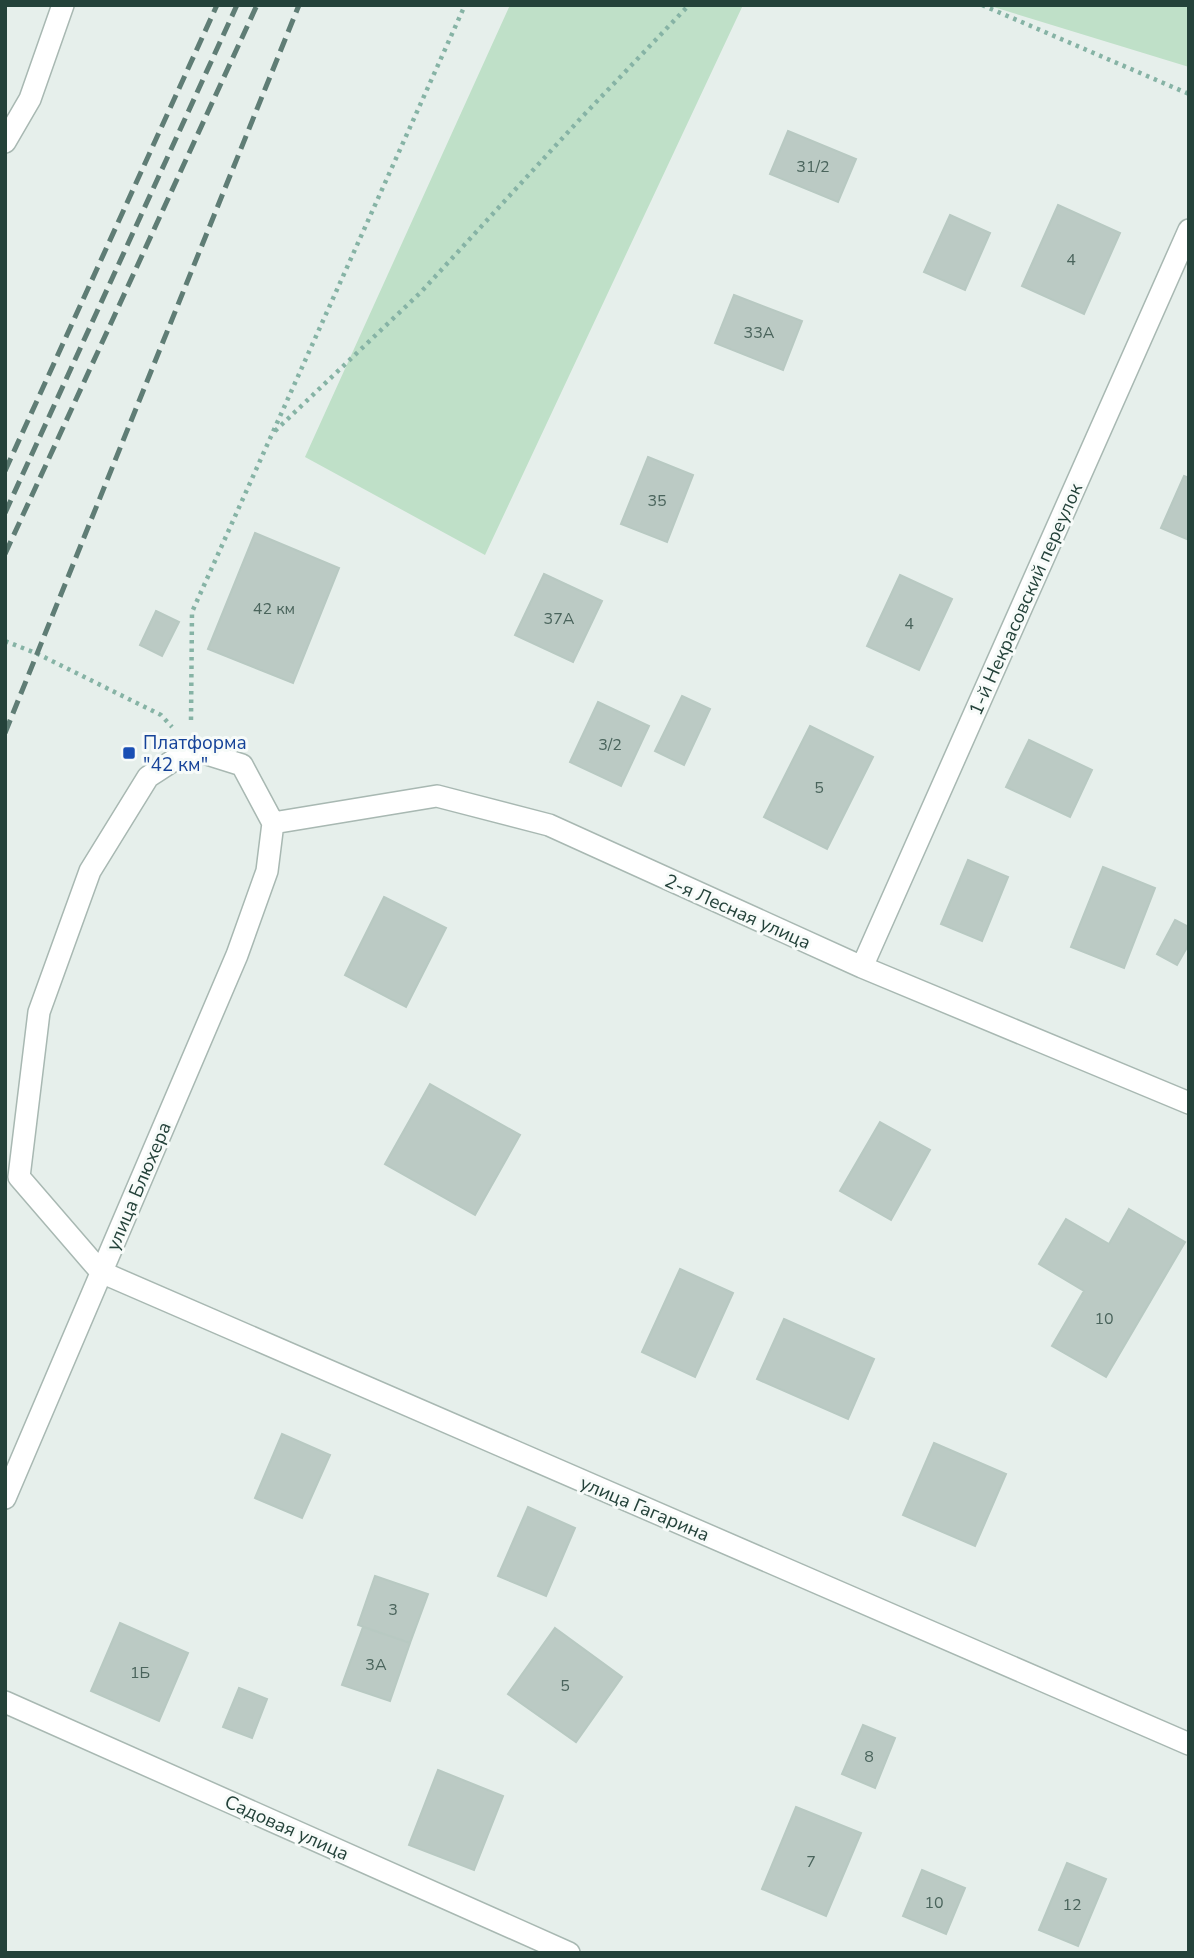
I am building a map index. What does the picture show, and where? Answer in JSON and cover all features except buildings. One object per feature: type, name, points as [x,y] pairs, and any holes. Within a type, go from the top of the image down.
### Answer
[{"type":"street","points":[[5,142],[30,99],[62,5]]},
{"type":"street","name":"1-й Некрасовский переулок","points":[[862,967],[1189,230]]},
{"type":"street","points":[[101,1272],[19,1177],[39,1013],[90,871],[148,778],[191,749],[242,765],[273,823]]},
{"type":"street","name":"2-я Лесная улица","points":[[273,823],[437,796],[549,825],[862,967],[1189,1103]]},
{"type":"street","name":"улица Блюхера","points":[[5,1498],[237,955],[267,872],[273,823]]},
{"type":"street","name":"улица Гагарина","points":[[101,1272],[1189,1744]]},
{"type":"street","name":"Садовая улица","points":[[5,1702],[569,1953]]},
{"type":"path","points":[[191,749],[192,612],[465,5]]},
{"type":"path","points":[[271,434],[421,292],[689,5]]},
{"type":"path","points":[[982,5],[1189,94]]},
{"type":"path","points":[[5,641],[38,654],[161,715],[191,749]]},
{"type":"green space","points":[[510,5],[743,5],[485,555],[305,457]]},
{"type":"green space","points":[[987,5],[1189,5],[1189,67]]},
{"type":"railway","points":[[5,471],[217,5]]},
{"type":"railway","points":[[5,513],[237,5]]},
{"type":"railway","points":[[5,554],[257,5]]},
{"type":"railway","points":[[5,733],[299,5]]},
{"type":"place","name":"Платформа \"42 км\"","points":[[129,753]]}]
